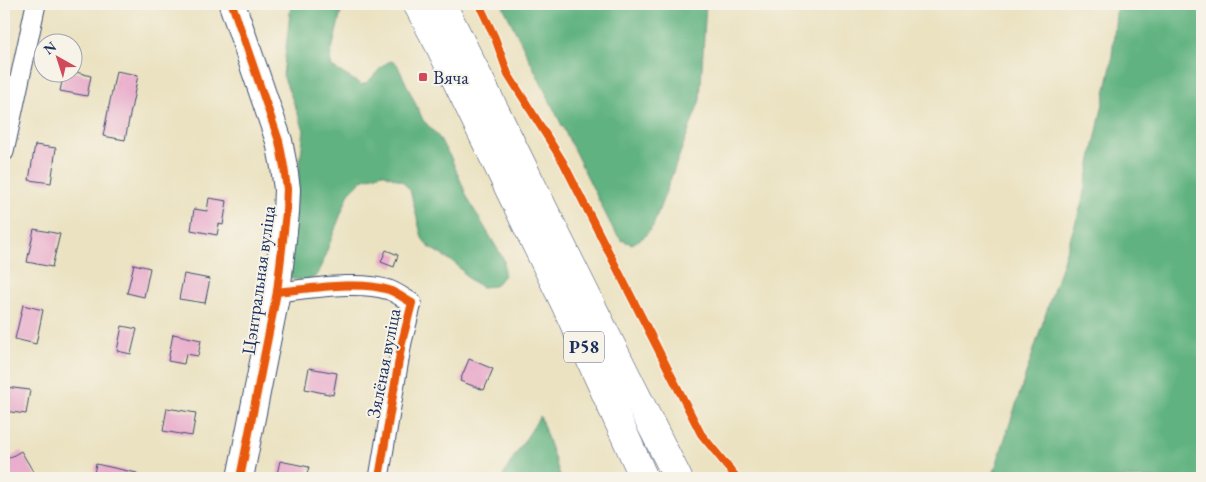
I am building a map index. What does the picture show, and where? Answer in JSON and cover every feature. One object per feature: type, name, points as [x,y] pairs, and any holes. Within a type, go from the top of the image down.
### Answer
[{"type":"main road","name":"Р58","points":[[417,4],[444,54],[564,304],[644,478]]},
{"type":"main road","name":"Р58","points":[[442,4],[526,171],[617,359],[678,478]]},
{"type":"street","points":[[4,152],[36,4]]},
{"type":"street","name":"Цэнтральная вуліца","points":[[232,4],[279,141],[287,189],[277,292],[240,478]]},
{"type":"street","name":"Зялёная вуліца","points":[[277,292],[353,285],[390,290],[412,303],[402,342],[379,478]]},
{"type":"green space","points":[[291,4],[343,4],[330,58],[332,67],[362,85],[387,63],[391,61],[397,64],[423,120],[437,135],[451,158],[469,201],[504,260],[504,275],[495,286],[482,287],[470,280],[456,264],[429,247],[422,238],[410,190],[402,181],[382,173],[362,180],[349,193],[319,271],[314,278],[302,281],[291,278],[287,270],[304,130],[283,75]]},
{"type":"green space","points":[[502,4],[706,4],[700,100],[653,226],[644,237],[632,244],[621,240],[613,229]]},
{"type":"green space","points":[[1117,4],[1202,4],[1202,478],[992,478],[1081,206],[1111,66]]},
{"type":"green space","points":[[540,416],[561,478],[502,478],[511,462]]},
{"type":"building","points":[[116,71],[138,75],[125,140],[103,136]]},
{"type":"building","points":[[82,74],[91,76],[87,96],[60,91],[62,82],[82,82]]},
{"type":"building","points":[[35,145],[56,148],[51,183],[29,180]]},
{"type":"building","points":[[209,198],[227,201],[223,225],[219,224],[217,235],[191,230],[194,209],[207,211]]},
{"type":"building","points":[[34,229],[60,234],[52,267],[27,262]]},
{"type":"building","points":[[386,250],[398,255],[394,267],[381,262]]},
{"type":"building","points":[[134,264],[150,268],[144,297],[127,293]]},
{"type":"building","points":[[184,274],[210,279],[205,303],[179,299]]},
{"type":"building","points":[[23,305],[43,310],[36,344],[15,339]]},
{"type":"building","points":[[122,326],[137,329],[131,354],[117,351]]},
{"type":"building","points":[[173,334],[201,340],[198,356],[186,354],[184,364],[168,361]]},
{"type":"building","points":[[469,359],[493,369],[484,390],[460,381]]},
{"type":"building","points":[[309,368],[337,373],[333,395],[305,389]]},
{"type":"building","points":[[5,387],[30,390],[26,414],[4,411]]},
{"type":"building","points":[[167,408],[196,413],[192,436],[163,431]]},
{"type":"building","points":[[21,451],[37,478],[4,478],[4,461]]},
{"type":"building","points":[[280,461],[309,467],[306,478],[276,478]]},
{"type":"building","points":[[96,464],[137,473],[137,478],[93,478]]},
{"type":"cycle path","points":[[232,4],[279,141],[287,189],[277,292],[240,478]]},
{"type":"cycle path","points":[[479,4],[495,38],[508,74],[563,162],[701,434],[737,478]]},
{"type":"cycle path","points":[[277,292],[349,285],[377,287],[398,294],[412,303],[402,342],[379,478]]},
{"type":"place","name":"Вяча","points":[[423,77]]}]
